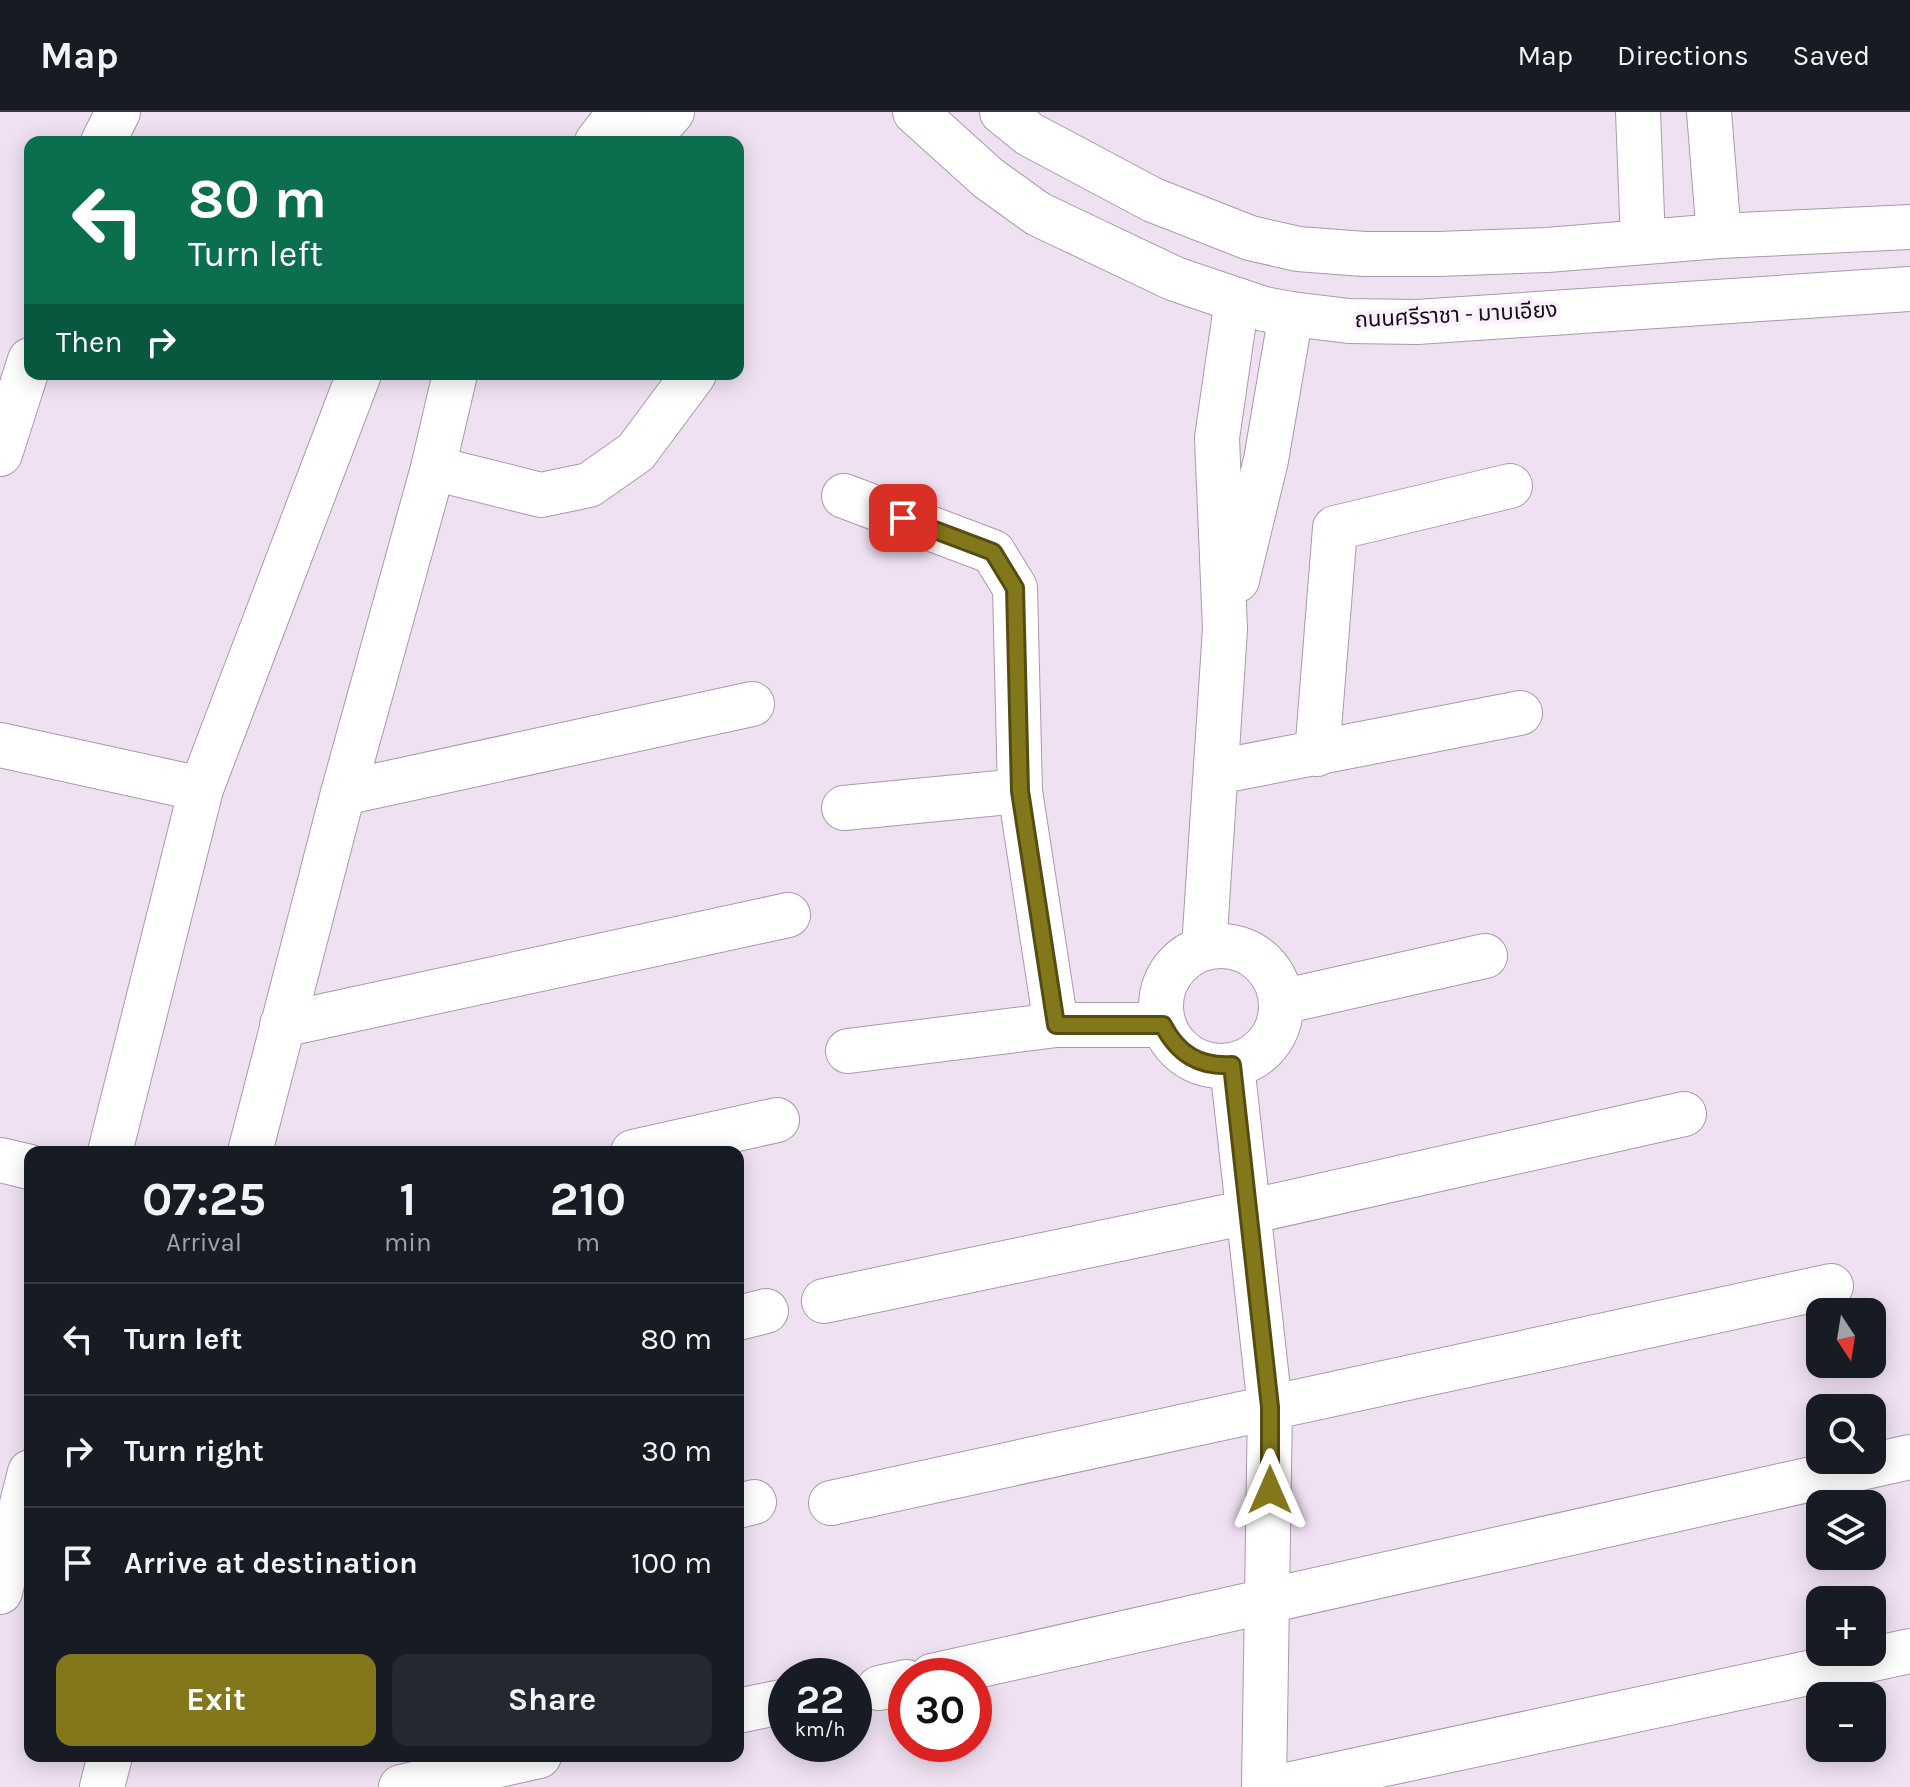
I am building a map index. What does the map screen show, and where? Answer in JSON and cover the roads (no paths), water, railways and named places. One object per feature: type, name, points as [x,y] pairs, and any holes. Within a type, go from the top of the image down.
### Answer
[{"type":"street","points":[[106,136],[118,112]]},
{"type":"street","points":[[602,136],[620,112]]},
{"type":"street","points":[[650,136],[672,112]]},
{"type":"street","name":"ถนนศรีราชา - มาบเอียง","points":[[915,112],[988,178],[1038,214],[1175,279],[1291,314],[1349,321],[1417,322],[1910,289]]},
{"type":"street","points":[[1002,112],[1029,134],[1153,200],[1273,245],[1298,249],[1364,254],[1438,254],[1910,227]]},
{"type":"street","points":[[1638,112],[1643,242]]},
{"type":"street","points":[[1709,112],[1719,236]]},
{"type":"street","points":[[1204,948],[1225,629],[1217,438],[1237,300]]},
{"type":"street","points":[[1225,629],[1266,460],[1291,314]]},
{"type":"street","points":[[0,354],[24,360]]},
{"type":"street","points":[[0,454],[24,380]]},
{"type":"street","points":[[112,1146],[201,789],[357,380]]},
{"type":"street","points":[[252,1146],[343,793],[433,468],[454,380]]},
{"type":"street","points":[[433,468],[541,495],[589,485],[636,452],[690,380]]},
{"type":"street","points":[[1317,754],[1335,528],[1510,486]]},
{"type":"street","points":[[844,496],[993,552],[1015,588],[1020,791],[1056,1025]]},
{"type":"street","points":[[343,793],[752,704]]},
{"type":"street","points":[[1217,772],[1520,713]]},
{"type":"street","points":[[0,745],[201,789]]},
{"type":"street","points":[[844,808],[1020,791]]},
{"type":"street","points":[[282,1025],[788,915]]},
{"type":"street","points":[[1204,948],[1239,948],[1256,956],[1269,969],[1277,985],[1281,1002],[1280,1020],[1273,1036],[1248,1059],[1232,1065],[1206,1064],[1183,1053],[1163,1025],[1160,1006],[1163,987],[1172,970],[1186,957],[1204,948]]},
{"type":"street","points":[[1281,1002],[1485,956]]},
{"type":"street","points":[[848,1051],[1056,1025],[1163,1025]]},
{"type":"street","points":[[1232,1065],[1270,1407],[1264,1787]]},
{"type":"street","points":[[824,1301],[1248,1212],[1684,1114]]},
{"type":"street","points":[[660,1146],[777,1120]]},
{"type":"street","points":[[0,1160],[24,1166]]},
{"type":"street","points":[[831,1503],[1831,1286]]},
{"type":"street","points":[[992,1662],[1910,1457]]},
{"type":"street","points":[[0,1590],[24,1496]]},
{"type":"street","points":[[1278,1787],[1910,1651]]},
{"type":"street","points":[[744,1710],[768,1705]]},
{"type":"street","points":[[102,1787],[108,1762]]},
{"type":"street","points":[[401,1787],[512,1762]]}]
